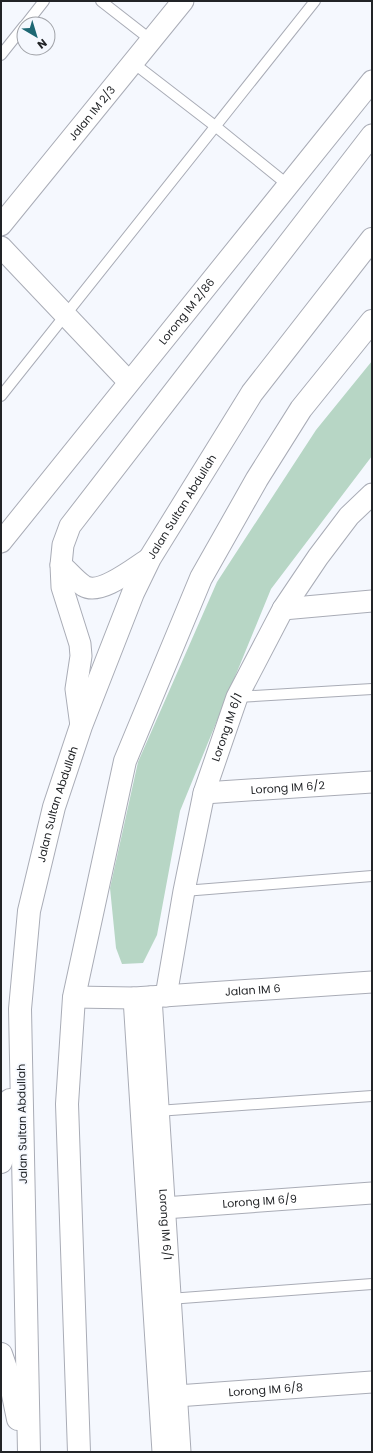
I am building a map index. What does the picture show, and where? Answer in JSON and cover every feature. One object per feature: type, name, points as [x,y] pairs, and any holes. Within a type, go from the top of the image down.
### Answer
[{"type":"main road","name":"Jalan Sultan Abdullah","points":[[29,1452],[20,1009],[29,911],[54,807],[81,726],[133,593],[150,558],[252,393],[372,239]]},
{"type":"main road","points":[[79,1452],[67,1104],[74,997],[125,761],[201,578],[257,479],[301,409],[372,321]]},
{"type":"main road","points":[[1,1162],[4,1153],[20,1009]]},
{"type":"main road","points":[[1,1354],[10,1380],[24,1452]]},
{"type":"street","name":"Jalan IM 2/3","points":[[1,225],[183,1]]},
{"type":"street","name":"Lorong IM 2/86","points":[[1,542],[128,381],[372,81]]},
{"type":"street","points":[[81,726],[76,689],[81,656],[80,644],[62,588],[61,565],[63,545],[70,526],[372,135]]},
{"type":"street","points":[[1,247],[128,381]]},
{"type":"street","name":"Lorong IM 6/1","points":[[163,1452],[168,1397],[150,1112],[150,997],[184,890],[204,793],[237,697],[283,609],[318,557],[349,516],[372,494]]},
{"type":"street","points":[[61,565],[84,586],[95,589],[110,584],[150,558]]},
{"type":"street","points":[[283,609],[372,601]]},
{"type":"street","name":"Lorong IM 6/2","points":[[204,793],[372,782]]},
{"type":"street","name":"Jalan IM 6","points":[[74,997],[150,997],[372,982]]},
{"type":"street","name":"Lorong IM 6/9","points":[[156,1208],[372,1193]]},
{"type":"street","name":"Lorong IM 6/8","points":[[168,1397],[372,1382]]},
{"type":"street","name":"Lorong IM 6/1","points":[[168,1397],[180,1452]]},
{"type":"lane","points":[[32,16],[44,1]]},
{"type":"lane","points":[[102,1],[151,40]]},
{"type":"lane","points":[[1,396],[315,1]]},
{"type":"lane","points":[[1,55],[16,36]]},
{"type":"lane","points":[[132,62],[216,126],[288,185]]},
{"type":"lane","points":[[237,697],[372,690]]},
{"type":"lane","points":[[184,890],[372,876]]},
{"type":"lane","points":[[150,1112],[372,1096]]},
{"type":"lane","points":[[162,1299],[372,1284]]},
{"type":"green space","points":[[372,361],[372,456],[271,589],[180,811],[157,935],[143,963],[122,964],[116,948],[110,888],[138,762],[217,582],[316,430]]}]
